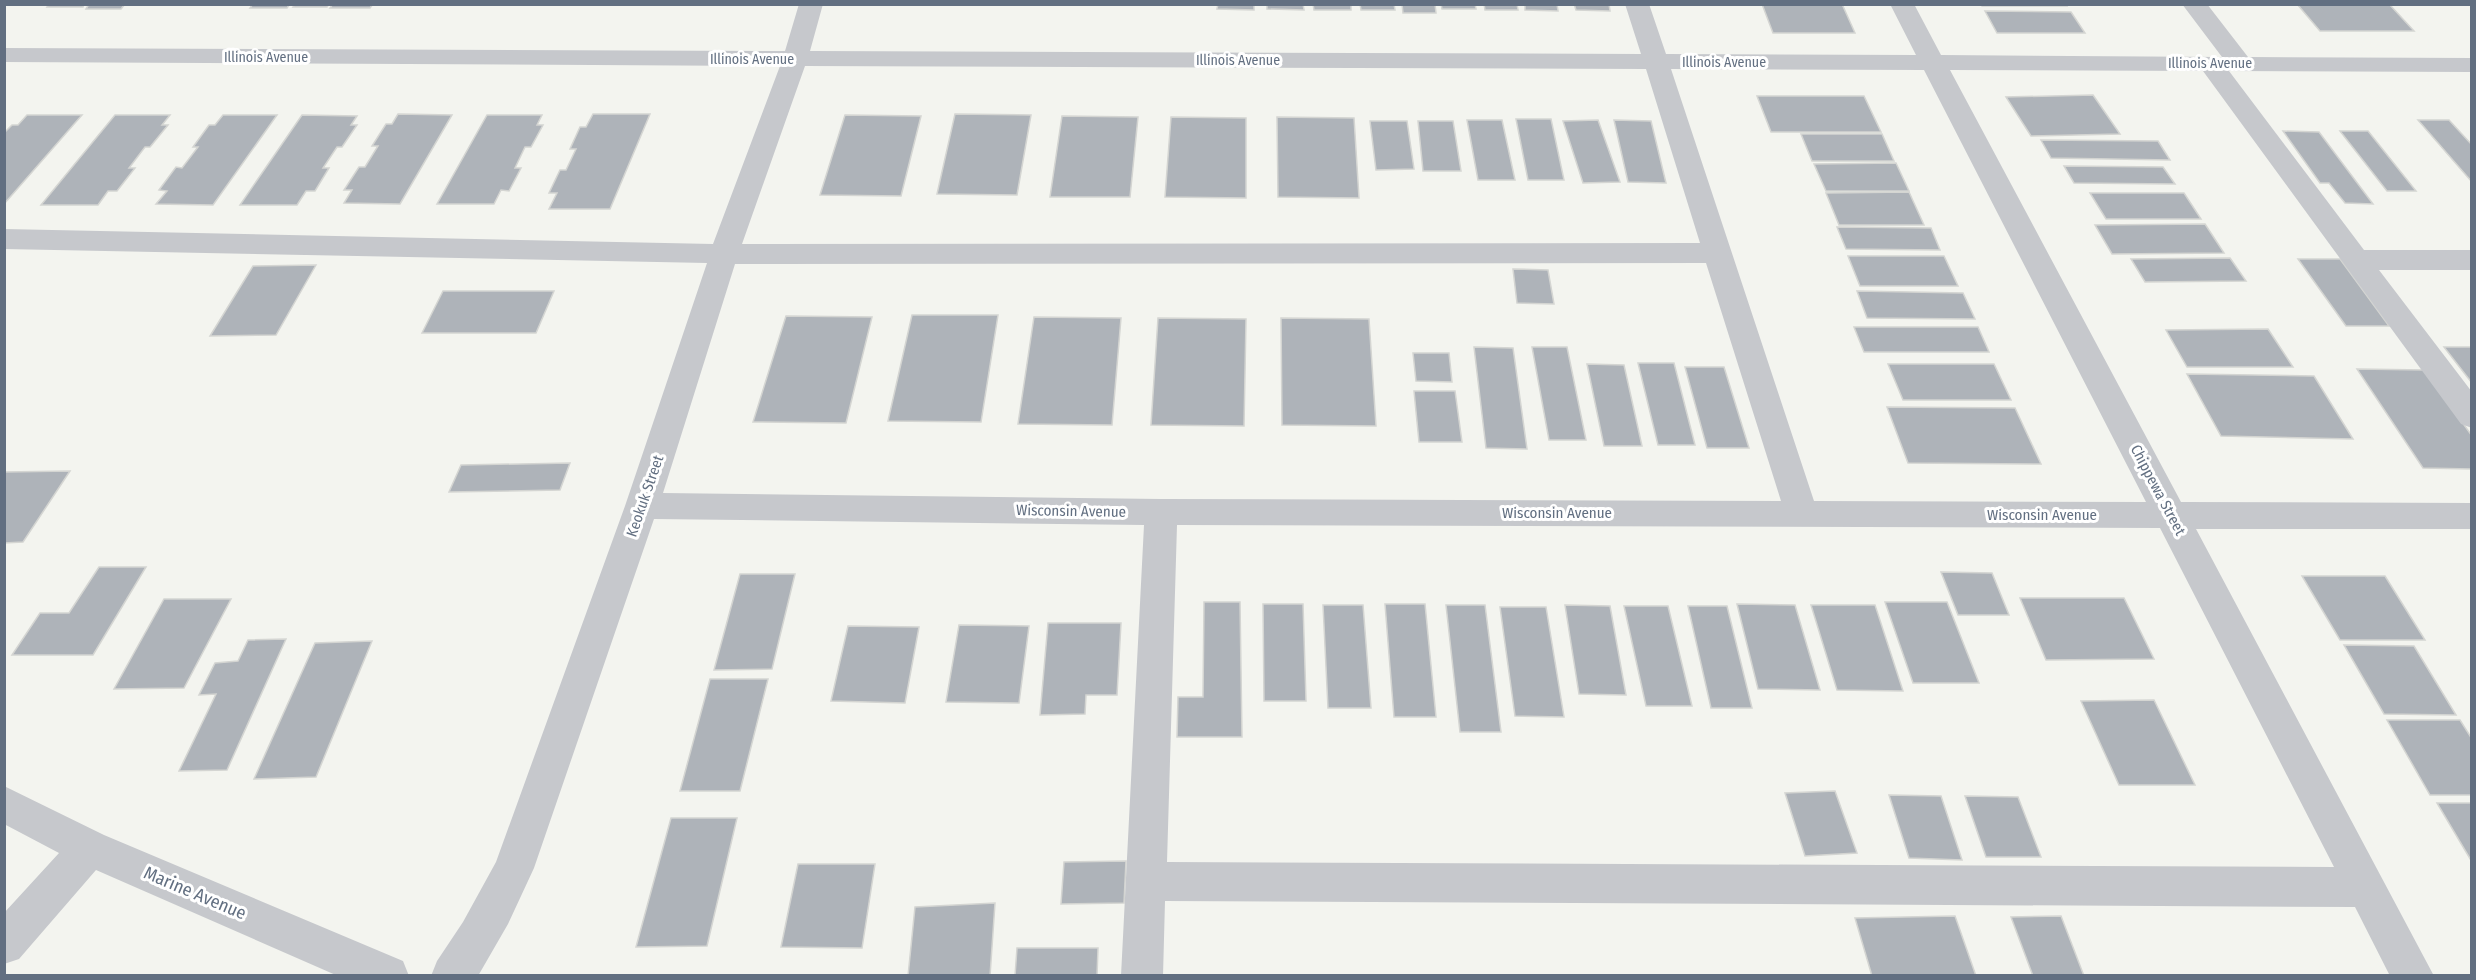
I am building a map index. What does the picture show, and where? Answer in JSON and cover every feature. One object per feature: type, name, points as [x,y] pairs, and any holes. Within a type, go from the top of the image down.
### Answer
[{"type":"street","name":"Keokuk Street","points":[[452,975],[468,955],[494,910],[514,868],[642,506],[724,254],[795,59],[811,4]]},
{"type":"street","points":[[1637,4],[1802,514]]},
{"type":"street","name":"Chippewa Street","points":[[1902,4],[2413,975]]},
{"type":"street","points":[[2194,4],[2240,63]]},
{"type":"street","name":"Illinois Avenue","points":[[4,55],[2472,64]]},
{"type":"street","points":[[2210,63],[2472,416]]},
{"type":"street","points":[[4,239],[724,254],[1717,253]]},
{"type":"street","points":[[2356,260],[2472,260]]},
{"type":"street","name":"Wisconsin Avenue","points":[[642,506],[1161,512],[2472,516]]},
{"type":"street","points":[[1142,975],[1161,512]]},
{"type":"street","name":"Marine Avenue","points":[[4,804],[90,848],[388,975]]},
{"type":"street","points":[[4,944],[90,848]]},
{"type":"street","points":[[1146,881],[2366,887]]},
{"type":"building","points":[[49,4],[84,4],[83,7],[47,7]]},
{"type":"building","points":[[89,4],[125,4],[121,9],[86,9]]},
{"type":"building","points":[[253,4],[290,4],[287,8],[250,8]]},
{"type":"building","points":[[295,4],[329,4],[327,7],[293,7]]},
{"type":"building","points":[[333,4],[373,4],[370,8],[330,8]]},
{"type":"building","points":[[1218,4],[1254,4],[1254,10],[1217,9]]},
{"type":"building","points":[[1267,4],[1303,4],[1304,10],[1267,9]]},
{"type":"building","points":[[1313,4],[1351,4],[1351,10],[1314,10]]},
{"type":"building","points":[[1360,4],[1394,4],[1395,10],[1361,10]]},
{"type":"building","points":[[1402,4],[1435,4],[1436,13],[1403,13]]},
{"type":"building","points":[[1441,4],[1475,4],[1476,9],[1442,9]]},
{"type":"building","points":[[1484,4],[1517,4],[1518,10],[1485,10]]},
{"type":"building","points":[[1525,4],[1557,4],[1558,11],[1525,10]]},
{"type":"building","points":[[1574,4],[1609,4],[1610,11],[1576,10]]},
{"type":"building","points":[[1762,4],[1842,4],[1855,33],[1773,33]]},
{"type":"building","points":[[1981,4],[2066,4],[2067,6],[1982,6]]},
{"type":"building","points":[[2297,4],[2389,4],[2414,31],[2320,31]]},
{"type":"building","points":[[1985,11],[2071,12],[2085,33],[1997,33]]},
{"type":"building","points":[[2093,95],[2120,134],[2031,136],[2006,97]]},
{"type":"building","points":[[1757,96],[1864,96],[1881,132],[1771,132]]},
{"type":"building","points":[[398,114],[452,115],[400,204],[344,203],[352,190],[344,190],[359,167],[365,167],[378,146],[372,146],[386,124],[392,124]]},
{"type":"building","points":[[593,114],[650,114],[610,209],[549,209],[557,193],[549,193],[560,170],[566,170],[576,149],[570,149],[580,127],[586,127]]},
{"type":"building","points":[[955,114],[1031,115],[1017,195],[937,194]]},
{"type":"building","points":[[27,115],[82,115],[4,204],[4,133],[12,125],[18,125]]},
{"type":"building","points":[[115,115],[170,115],[162,125],[168,125],[150,147],[145,147],[129,168],[135,168],[117,191],[108,191],[98,205],[41,205]]},
{"type":"building","points":[[223,115],[277,115],[213,205],[156,204],[167,191],[159,190],[176,167],[182,168],[198,147],[193,147],[209,125],[215,125]]},
{"type":"building","points":[[302,115],[357,116],[351,125],[357,125],[342,147],[337,147],[323,168],[329,168],[315,191],[306,191],[297,205],[240,205]]},
{"type":"building","points":[[487,115],[542,115],[537,125],[543,125],[531,147],[525,147],[515,168],[521,168],[509,191],[501,190],[494,204],[437,204]]},
{"type":"building","points":[[845,115],[921,116],[901,196],[820,195]]},
{"type":"building","points":[[1062,116],[1138,117],[1130,197],[1050,197]]},
{"type":"building","points":[[1171,117],[1246,118],[1246,198],[1165,197]]},
{"type":"building","points":[[1277,117],[1354,118],[1359,198],[1278,197]]},
{"type":"building","points":[[1516,119],[1551,119],[1564,180],[1528,180]]},
{"type":"building","points":[[1467,120],[1502,120],[1515,180],[1478,180]]},
{"type":"building","points":[[1598,120],[1620,182],[1583,183],[1563,121]]},
{"type":"building","points":[[1614,120],[1651,121],[1666,183],[1628,182]]},
{"type":"building","points":[[2418,120],[2449,120],[2472,145],[2472,182]]},
{"type":"building","points":[[1370,121],[1407,121],[1414,169],[1376,170]]},
{"type":"building","points":[[1418,121],[1453,121],[1461,171],[1423,171]]},
{"type":"building","points":[[2283,131],[2319,132],[2373,204],[2345,203],[2329,183],[2320,183]]},
{"type":"building","points":[[2340,131],[2368,131],[2416,191],[2387,191]]},
{"type":"building","points":[[1801,134],[1882,134],[1894,161],[1812,161]]},
{"type":"building","points":[[2041,140],[2158,141],[2170,160],[2051,158]]},
{"type":"building","points":[[1896,163],[1909,191],[1826,191],[1814,164]]},
{"type":"building","points":[[2064,166],[2163,167],[2175,184],[2074,183]]},
{"type":"building","points":[[1909,192],[1924,225],[1839,225],[1826,193]]},
{"type":"building","points":[[2090,193],[2184,193],[2201,219],[2106,219]]},
{"type":"building","points":[[2205,224],[2224,253],[2112,254],[2095,225]]},
{"type":"building","points":[[1837,227],[1931,228],[1940,250],[1846,249]]},
{"type":"building","points":[[1848,256],[1944,256],[1958,286],[1860,286]]},
{"type":"building","points":[[2230,258],[2246,281],[2145,282],[2131,259]]},
{"type":"building","points":[[2298,259],[2340,259],[2389,326],[2346,326]]},
{"type":"building","points":[[316,265],[276,335],[210,336],[253,266]]},
{"type":"building","points":[[1513,269],[1548,270],[1554,304],[1517,303]]},
{"type":"building","points":[[443,291],[554,291],[536,333],[422,333]]},
{"type":"building","points":[[1857,291],[1963,293],[1975,319],[1867,318]]},
{"type":"building","points":[[912,315],[998,315],[981,422],[888,421]]},
{"type":"building","points":[[786,316],[872,317],[846,423],[753,422]]},
{"type":"building","points":[[1034,317],[1121,318],[1112,425],[1018,424]]},
{"type":"building","points":[[1158,318],[1246,319],[1244,426],[1151,425]]},
{"type":"building","points":[[1281,318],[1369,319],[1376,426],[1282,425]]},
{"type":"building","points":[[1854,327],[1978,327],[1989,352],[1864,352]]},
{"type":"building","points":[[2268,329],[2293,367],[2187,367],[2166,330]]},
{"type":"building","points":[[1474,347],[1513,348],[1527,449],[1486,448]]},
{"type":"building","points":[[1532,347],[1567,347],[1586,440],[1549,440]]},
{"type":"building","points":[[2444,347],[2472,347],[2472,383]]},
{"type":"building","points":[[1413,353],[1449,353],[1452,382],[1416,381]]},
{"type":"building","points":[[1638,363],[1674,363],[1695,445],[1658,445]]},
{"type":"building","points":[[1587,364],[1624,365],[1642,446],[1604,446]]},
{"type":"building","points":[[1888,364],[1994,364],[2011,400],[1903,400]]},
{"type":"building","points":[[1685,367],[1724,367],[1749,448],[1707,448]]},
{"type":"building","points":[[2357,369],[2425,370],[2472,436],[2472,469],[2423,468]]},
{"type":"building","points":[[2187,374],[2314,376],[2353,439],[2221,436]]},
{"type":"building","points":[[1414,391],[1455,391],[1462,442],[1419,442]]},
{"type":"building","points":[[1887,407],[2015,408],[2041,464],[1908,463]]},
{"type":"building","points":[[570,463],[560,490],[449,492],[461,465]]},
{"type":"building","points":[[70,471],[23,542],[4,543],[4,472]]},
{"type":"building","points":[[99,567],[146,567],[93,655],[12,655],[40,613],[69,613]]},
{"type":"building","points":[[1941,572],[1992,573],[2009,615],[1958,615]]},
{"type":"building","points":[[740,574],[795,574],[772,669],[714,670]]},
{"type":"building","points":[[2302,576],[2385,576],[2425,640],[2340,640]]},
{"type":"building","points":[[2020,598],[2124,598],[2154,659],[2046,660]]},
{"type":"building","points":[[164,599],[231,599],[184,688],[114,689]]},
{"type":"building","points":[[1204,602],[1240,602],[1242,737],[1177,737],[1178,697],[1203,697]]},
{"type":"building","points":[[1885,602],[1947,602],[1979,683],[1913,683]]},
{"type":"building","points":[[1263,604],[1303,604],[1306,701],[1264,701]]},
{"type":"building","points":[[1385,604],[1425,604],[1436,717],[1394,717]]},
{"type":"building","points":[[1737,604],[1795,605],[1820,690],[1758,689]]},
{"type":"building","points":[[1323,605],[1363,605],[1371,708],[1328,708]]},
{"type":"building","points":[[1446,605],[1485,605],[1501,732],[1460,732]]},
{"type":"building","points":[[1565,605],[1610,606],[1626,695],[1579,694]]},
{"type":"building","points":[[1811,605],[1875,605],[1903,691],[1837,690]]},
{"type":"building","points":[[1624,606],[1668,606],[1692,706],[1646,706]]},
{"type":"building","points":[[1688,606],[1727,606],[1752,708],[1711,708]]},
{"type":"building","points":[[1500,607],[1546,607],[1564,717],[1515,716]]},
{"type":"building","points":[[1048,623],[1121,623],[1117,695],[1086,695],[1085,714],[1040,715]]},
{"type":"building","points":[[959,625],[1029,626],[1019,703],[946,702]]},
{"type":"building","points":[[848,626],[919,627],[905,703],[831,701]]},
{"type":"building","points":[[286,639],[227,770],[179,771],[216,694],[199,695],[215,663],[238,661],[248,640]]},
{"type":"building","points":[[372,641],[316,777],[254,779],[315,643]]},
{"type":"building","points":[[2344,645],[2414,646],[2456,715],[2384,714]]},
{"type":"building","points":[[710,679],[768,679],[740,791],[680,791]]},
{"type":"building","points":[[2154,700],[2195,785],[2119,785],[2081,701]]},
{"type":"building","points":[[2387,720],[2460,720],[2472,739],[2472,795],[2430,795]]},
{"type":"building","points":[[1835,791],[1857,853],[1805,856],[1785,793]]},
{"type":"building","points":[[1889,795],[1941,796],[1962,860],[1909,858]]},
{"type":"building","points":[[1965,796],[2018,797],[2041,857],[1986,857]]},
{"type":"building","points":[[2437,803],[2472,803],[2472,862]]},
{"type":"building","points":[[671,818],[737,818],[707,946],[636,947]]},
{"type":"building","points":[[1126,861],[1124,903],[1061,904],[1064,862]]},
{"type":"building","points":[[798,864],[875,864],[862,948],[781,947]]},
{"type":"building","points":[[995,903],[990,976],[908,976],[915,907]]},
{"type":"building","points":[[1955,916],[1976,976],[1872,976],[1855,918]]},
{"type":"building","points":[[2061,916],[2084,976],[2033,976],[2011,917]]},
{"type":"building","points":[[1017,948],[1098,948],[1097,976],[1015,976]]}]
